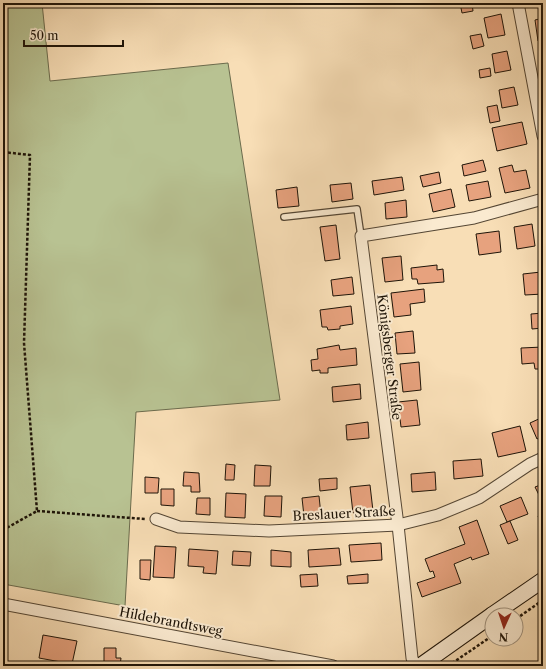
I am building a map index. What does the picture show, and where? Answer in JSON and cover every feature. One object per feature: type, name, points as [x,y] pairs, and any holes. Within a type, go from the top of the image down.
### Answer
[{"type":"main road","points":[[504,607],[543,580]]},
{"type":"main road","points":[[420,666],[484,621]]},
{"type":"street","points":[[518,3],[543,136]]},
{"type":"street","points":[[361,236],[474,218],[543,199]]},
{"type":"street","name":"Königsberger Straße","points":[[361,236],[398,525],[412,658],[415,666]]},
{"type":"street","name":"Breslauer Straße","points":[[156,519],[179,527],[269,531],[398,525],[438,514],[479,498],[530,464],[543,458]]},
{"type":"street","name":"Hildebrandtsweg","points":[[3,604],[333,666]]},
{"type":"lane","points":[[284,217],[357,209],[361,236]]},
{"type":"path","points":[[3,152],[30,155],[24,343],[37,511]]},
{"type":"path","points":[[3,530],[37,511],[156,519]]},
{"type":"path","points":[[524,613],[543,600]]},
{"type":"path","points":[[448,666],[484,641]]},
{"type":"green space","points":[[3,3],[42,3],[50,81],[228,63],[280,400],[136,412],[125,606],[3,584]]},
{"type":"building","points":[[460,3],[472,3],[473,11],[462,13]]},
{"type":"building","points":[[501,14],[505,35],[488,38],[484,18]]},
{"type":"building","points":[[543,18],[543,40],[538,41],[535,20]]},
{"type":"building","points":[[481,34],[484,46],[473,49],[470,36]]},
{"type":"building","points":[[507,51],[511,70],[495,73],[492,54]]},
{"type":"building","points":[[540,57],[543,57],[543,74]]},
{"type":"building","points":[[490,68],[491,76],[480,78],[479,70]]},
{"type":"building","points":[[514,87],[518,105],[502,108],[499,90]]},
{"type":"building","points":[[497,105],[500,121],[490,123],[487,107]]},
{"type":"building","points":[[522,122],[527,144],[497,151],[492,128]]},
{"type":"building","points":[[483,160],[486,171],[464,176],[462,165]]},
{"type":"building","points":[[512,165],[514,172],[526,170],[530,188],[505,193],[499,168]]},
{"type":"building","points":[[439,172],[441,183],[423,187],[420,176]]},
{"type":"building","points":[[402,177],[404,190],[374,195],[372,181]]},
{"type":"building","points":[[488,181],[491,197],[469,201],[466,185]]},
{"type":"building","points":[[351,183],[353,199],[332,202],[330,185]]},
{"type":"building","points":[[297,187],[299,206],[278,208],[276,190]]},
{"type":"building","points":[[451,189],[455,207],[433,212],[429,194]]},
{"type":"building","points":[[406,200],[407,217],[386,219],[385,203]]},
{"type":"building","points":[[532,224],[535,246],[517,249],[514,227]]},
{"type":"building","points":[[336,225],[340,259],[325,261],[320,227]]},
{"type":"building","points":[[499,231],[501,252],[479,255],[476,234]]},
{"type":"building","points":[[401,256],[403,280],[385,282],[382,258]]},
{"type":"building","points":[[437,265],[437,270],[443,269],[444,282],[418,284],[417,279],[412,279],[411,268]]},
{"type":"building","points":[[541,272],[543,294],[525,295],[523,274]]},
{"type":"building","points":[[352,277],[354,294],[333,296],[331,280]]},
{"type":"building","points":[[424,289],[425,302],[410,304],[411,315],[394,317],[391,293]]},
{"type":"building","points":[[351,306],[353,324],[340,326],[340,329],[328,330],[327,327],[322,327],[320,310]]},
{"type":"building","points":[[543,313],[543,328],[532,329],[531,314]]},
{"type":"building","points":[[413,331],[415,353],[397,354],[395,333]]},
{"type":"building","points":[[339,345],[340,350],[356,348],[357,365],[328,368],[328,373],[320,373],[320,370],[312,371],[311,360],[318,359],[317,349]]},
{"type":"building","points":[[543,347],[543,369],[535,369],[534,363],[522,364],[521,348]]},
{"type":"building","points":[[419,362],[421,390],[403,392],[400,364]]},
{"type":"building","points":[[360,384],[361,399],[333,402],[332,387]]},
{"type":"building","points":[[417,400],[420,425],[401,427],[398,402]]},
{"type":"building","points":[[543,417],[543,436],[537,439],[530,423]]},
{"type":"building","points":[[368,422],[369,438],[347,440],[346,425]]},
{"type":"building","points":[[520,426],[526,451],[498,457],[492,433]]},
{"type":"building","points":[[481,459],[483,476],[454,479],[453,461]]},
{"type":"building","points":[[226,464],[235,465],[234,480],[225,480]]},
{"type":"building","points":[[255,465],[271,466],[270,486],[254,486]]},
{"type":"building","points":[[184,472],[199,473],[200,492],[191,492],[191,486],[183,486]]},
{"type":"building","points":[[435,472],[436,490],[412,492],[411,474]]},
{"type":"building","points":[[145,477],[159,478],[158,493],[145,493]]},
{"type":"building","points":[[337,478],[337,489],[320,491],[319,479]]},
{"type":"building","points":[[543,484],[543,503],[535,487]]},
{"type":"building","points":[[370,485],[373,511],[353,513],[350,487]]},
{"type":"building","points":[[161,489],[174,489],[174,506],[161,505]]},
{"type":"building","points":[[226,493],[246,494],[245,518],[225,517]]},
{"type":"building","points":[[265,496],[282,496],[281,517],[264,516]]},
{"type":"building","points":[[319,496],[321,515],[304,516],[302,498]]},
{"type":"building","points":[[521,497],[528,514],[507,522],[500,506]]},
{"type":"building","points":[[197,498],[210,498],[210,515],[196,514]]},
{"type":"building","points":[[543,515],[543,526],[542,526],[538,516]]},
{"type":"building","points":[[477,520],[489,554],[472,560],[471,557],[454,564],[461,583],[422,597],[417,583],[435,577],[433,571],[430,572],[425,559],[465,544],[459,527]]},
{"type":"building","points":[[510,521],[518,540],[508,544],[500,525]]},
{"type":"building","points":[[381,543],[382,560],[351,562],[349,545]]},
{"type":"building","points":[[155,546],[176,547],[174,578],[153,577]]},
{"type":"building","points":[[339,548],[341,565],[309,567],[308,550]]},
{"type":"building","points":[[189,549],[218,551],[216,574],[203,573],[204,567],[188,566]]},
{"type":"building","points":[[271,550],[291,552],[291,567],[271,566]]},
{"type":"building","points":[[233,551],[251,552],[250,566],[232,565]]},
{"type":"building","points":[[140,560],[151,560],[150,580],[140,579]]},
{"type":"building","points":[[317,574],[318,586],[301,587],[300,575]]},
{"type":"building","points":[[368,574],[368,583],[348,584],[347,576]]},
{"type":"building","points":[[43,635],[77,641],[72,664],[39,658]]},
{"type":"building","points":[[104,648],[116,648],[116,658],[121,658],[120,666],[104,665]]}]
